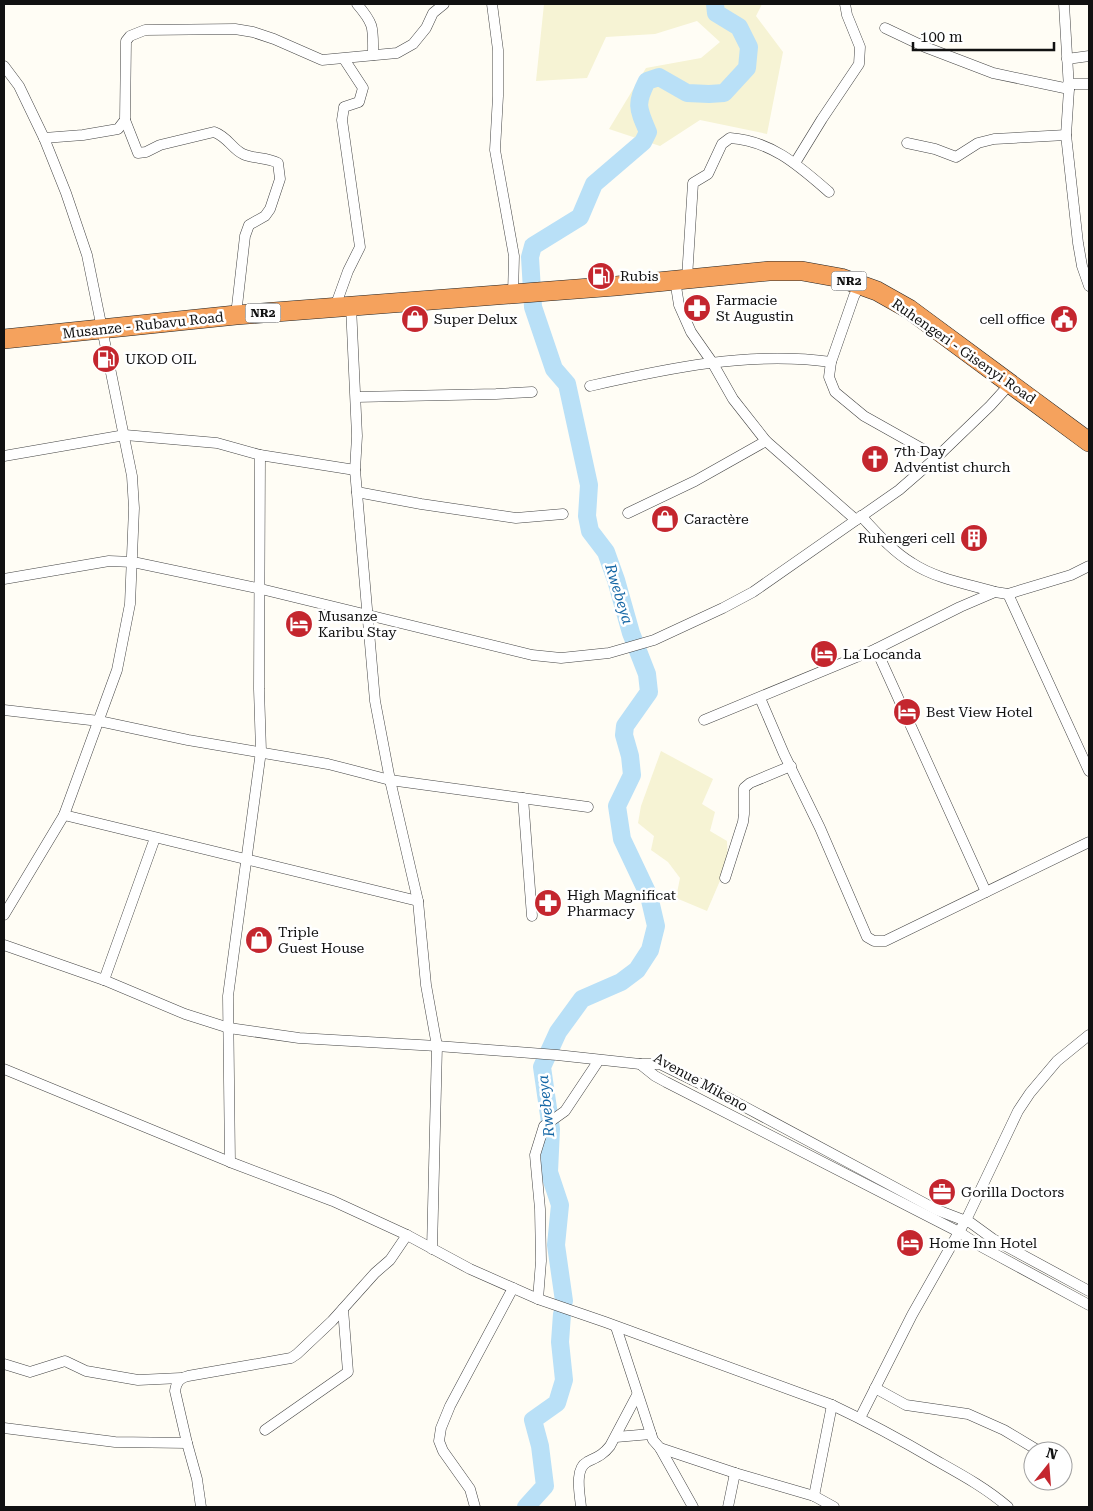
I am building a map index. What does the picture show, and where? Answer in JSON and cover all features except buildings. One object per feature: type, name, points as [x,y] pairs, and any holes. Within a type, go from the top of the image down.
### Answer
[{"type":"highway","name":"Ruhengeri - Gisenyi Road","points":[[518,293],[616,286],[769,271],[802,271],[841,278],[877,291],[909,309],[1089,442]]},
{"type":"highway","name":"Musanze - Rubavu Road","points":[[4,339],[236,315],[518,293]]},
{"type":"street","points":[[357,4],[370,19],[373,32],[373,55]]},
{"type":"street","points":[[236,315],[245,236],[249,225],[265,216],[270,209],[280,179],[278,163],[272,159],[243,154],[223,135],[214,132],[160,145],[146,152],[138,153],[125,120],[126,41],[130,36],[145,30],[235,29],[253,32],[274,39],[322,60],[398,54],[413,44],[426,28],[433,13],[444,4]]},
{"type":"street","points":[[492,4],[498,50],[496,150],[514,256],[518,293]]},
{"type":"street","points":[[795,163],[859,64],[860,47],[847,15],[845,4]]},
{"type":"street","points":[[1064,4],[1068,86],[1066,135],[1078,243],[1082,266],[1089,286]]},
{"type":"street","points":[[885,28],[925,47],[993,72],[1068,86],[1089,84]]},
{"type":"street","points":[[1067,59],[1089,56]]},
{"type":"street","points":[[344,58],[364,88],[359,102],[344,107],[342,120],[360,247],[348,271],[343,306],[356,397],[356,470],[375,701],[390,780],[418,900],[426,985],[437,1046],[432,1249]]},
{"type":"street","points":[[4,66],[19,86],[44,138],[66,193],[87,255],[125,435],[132,476],[134,508],[130,604],[117,670],[64,815],[4,915]]},
{"type":"street","points":[[44,138],[83,136],[118,129],[125,120]]},
{"type":"street","points":[[907,143],[935,149],[956,157],[978,143],[994,139],[1066,135]]},
{"type":"street","points":[[829,192],[795,163],[773,150],[744,139],[730,138],[722,144],[708,174],[693,183],[679,305],[691,332],[712,362],[733,398],[766,441],[890,546],[912,563],[929,572],[995,592],[1008,594],[1071,575],[1089,566]]},
{"type":"street","points":[[860,285],[854,296],[831,362],[829,377],[835,392],[864,416],[937,457]]},
{"type":"street","points":[[590,386],[656,371],[712,362],[771,357],[831,362]]},
{"type":"street","points":[[4,579],[109,561],[133,562],[261,589],[532,655],[561,658],[610,652],[654,640],[753,592],[898,490],[937,457],[1010,384]]},
{"type":"street","points":[[356,397],[532,392]]},
{"type":"street","points":[[4,456],[125,435],[217,443],[260,455],[356,470]]},
{"type":"street","points":[[628,513],[695,481],[766,441]]},
{"type":"street","points":[[230,1162],[228,996],[261,751],[259,689],[261,589],[260,455]]},
{"type":"street","points":[[358,492],[421,504],[516,518],[563,514]]},
{"type":"street","points":[[704,720],[876,649],[960,607],[995,592]]},
{"type":"street","points":[[1008,594],[1089,771]]},
{"type":"street","points":[[876,649],[986,892]]},
{"type":"street","points":[[760,698],[820,828],[867,937],[874,941],[885,941],[1089,842]]},
{"type":"street","points":[[4,710],[99,722],[188,740],[261,751],[328,764],[390,780],[588,807]]},
{"type":"street","points":[[725,878],[743,822],[744,788],[750,783],[791,766]]},
{"type":"street","points":[[523,798],[532,916]]},
{"type":"street","points":[[64,815],[418,900]]},
{"type":"street","points":[[104,980],[155,838]]},
{"type":"street","points":[[4,945],[104,980],[185,1014],[229,1028],[299,1038],[558,1055],[640,1064]]},
{"type":"street","points":[[860,1418],[912,1315],[959,1232],[1018,1112],[1030,1092],[1056,1061],[1089,1035]]},
{"type":"street","points":[[538,1299],[541,1262],[540,1209],[535,1155],[544,1126],[565,1111],[599,1060]]},
{"type":"street","name":"Avenue Mikeno","points":[[640,1064],[660,1064],[668,1068],[936,1210],[971,1223],[993,1239],[1089,1291]]},
{"type":"street","name":"Avenue Mikeno","points":[[640,1064],[666,1082],[959,1232],[982,1248],[1089,1305]]},
{"type":"street","points":[[4,1069],[230,1162],[333,1201],[407,1235],[470,1269],[538,1299],[832,1405],[860,1418],[984,1488],[1008,1507]]},
{"type":"street","points":[[4,1364],[30,1372],[65,1361],[86,1371],[138,1380],[181,1378],[291,1358],[301,1351],[343,1309],[375,1273],[390,1260],[407,1235]]},
{"type":"street","points":[[475,1507],[470,1489],[443,1452],[439,1441],[441,1428],[450,1406],[514,1288]]},
{"type":"street","points":[[265,1430],[348,1372],[343,1309]]},
{"type":"street","points":[[616,1327],[653,1440],[660,1448],[692,1507]]},
{"type":"street","points":[[181,1378],[176,1385],[175,1391],[197,1479],[201,1507]]},
{"type":"street","points":[[875,1388],[906,1405],[968,1414],[1004,1430],[1023,1441]]},
{"type":"street","points":[[581,1507],[581,1468],[586,1462],[604,1454],[616,1436],[637,1395]]},
{"type":"street","points":[[814,1496],[832,1405]]},
{"type":"street","points":[[4,1428],[115,1442],[187,1443]]},
{"type":"street","points":[[616,1436],[651,1434]]},
{"type":"street","points":[[660,1448],[814,1496],[827,1506]]},
{"type":"street","points":[[728,1507],[736,1473]]},
{"type":"shaded area","points":[[544,4],[762,4],[756,16],[783,52],[767,134],[700,120],[660,146],[609,129],[646,68],[701,58],[720,42],[697,21],[655,34],[606,37],[587,78],[536,81]]},
{"type":"shaded area","points":[[661,751],[713,779],[702,804],[715,812],[710,831],[727,841],[728,862],[707,911],[676,898],[680,878],[668,862],[651,850],[654,836],[638,823],[641,806]]},
{"type":"waterway","name":"Rwebeya","points":[[564,1301],[556,1245],[560,1205],[549,1172],[551,1129],[542,1067],[558,1032],[582,999],[621,982],[637,970],[650,950],[656,926],[649,896],[622,839],[617,806],[632,775],[630,756],[624,735],[625,726],[649,692],[647,674],[631,633],[606,552],[590,531],[587,516],[589,485],[567,384],[554,369],[533,307],[530,257],[533,246],[580,217],[594,184],[643,142],[648,132],[640,112],[639,101],[647,81],[659,77],[687,93],[724,93],[747,68],[749,47],[739,27],[716,13],[715,4]]},
{"type":"waterway","name":"Rwebeya","points":[[526,1507],[545,1486],[540,1446],[533,1420],[557,1403],[564,1380],[560,1342],[562,1314]]},
{"type":"place","name":"Rubis","points":[[601,276]]},
{"type":"place","name":"Farmacie St Augustin","points":[[697,308]]},
{"type":"place","name":"Super Delux","points":[[415,319]]},
{"type":"place","name":"cell office","points":[[1064,319]]},
{"type":"place","name":"UKOD OIL","points":[[106,359]]},
{"type":"place","name":"7th Day Adventist church","points":[[875,459]]},
{"type":"place","name":"Caractère","points":[[665,519]]},
{"type":"place","name":"Ruhengeri cell","points":[[974,538]]},
{"type":"place","name":"Musanze Karibu Stay","points":[[299,624]]},
{"type":"place","name":"La Locanda","points":[[824,654]]},
{"type":"place","name":"Best View Hotel","points":[[907,712]]},
{"type":"place","name":"High Magnificat Pharmacy","points":[[548,903]]},
{"type":"place","name":"Triple Guest House","points":[[259,940]]},
{"type":"place","name":"Gorilla Doctors","points":[[942,1192]]},
{"type":"place","name":"Home Inn Hotel","points":[[910,1243]]}]
